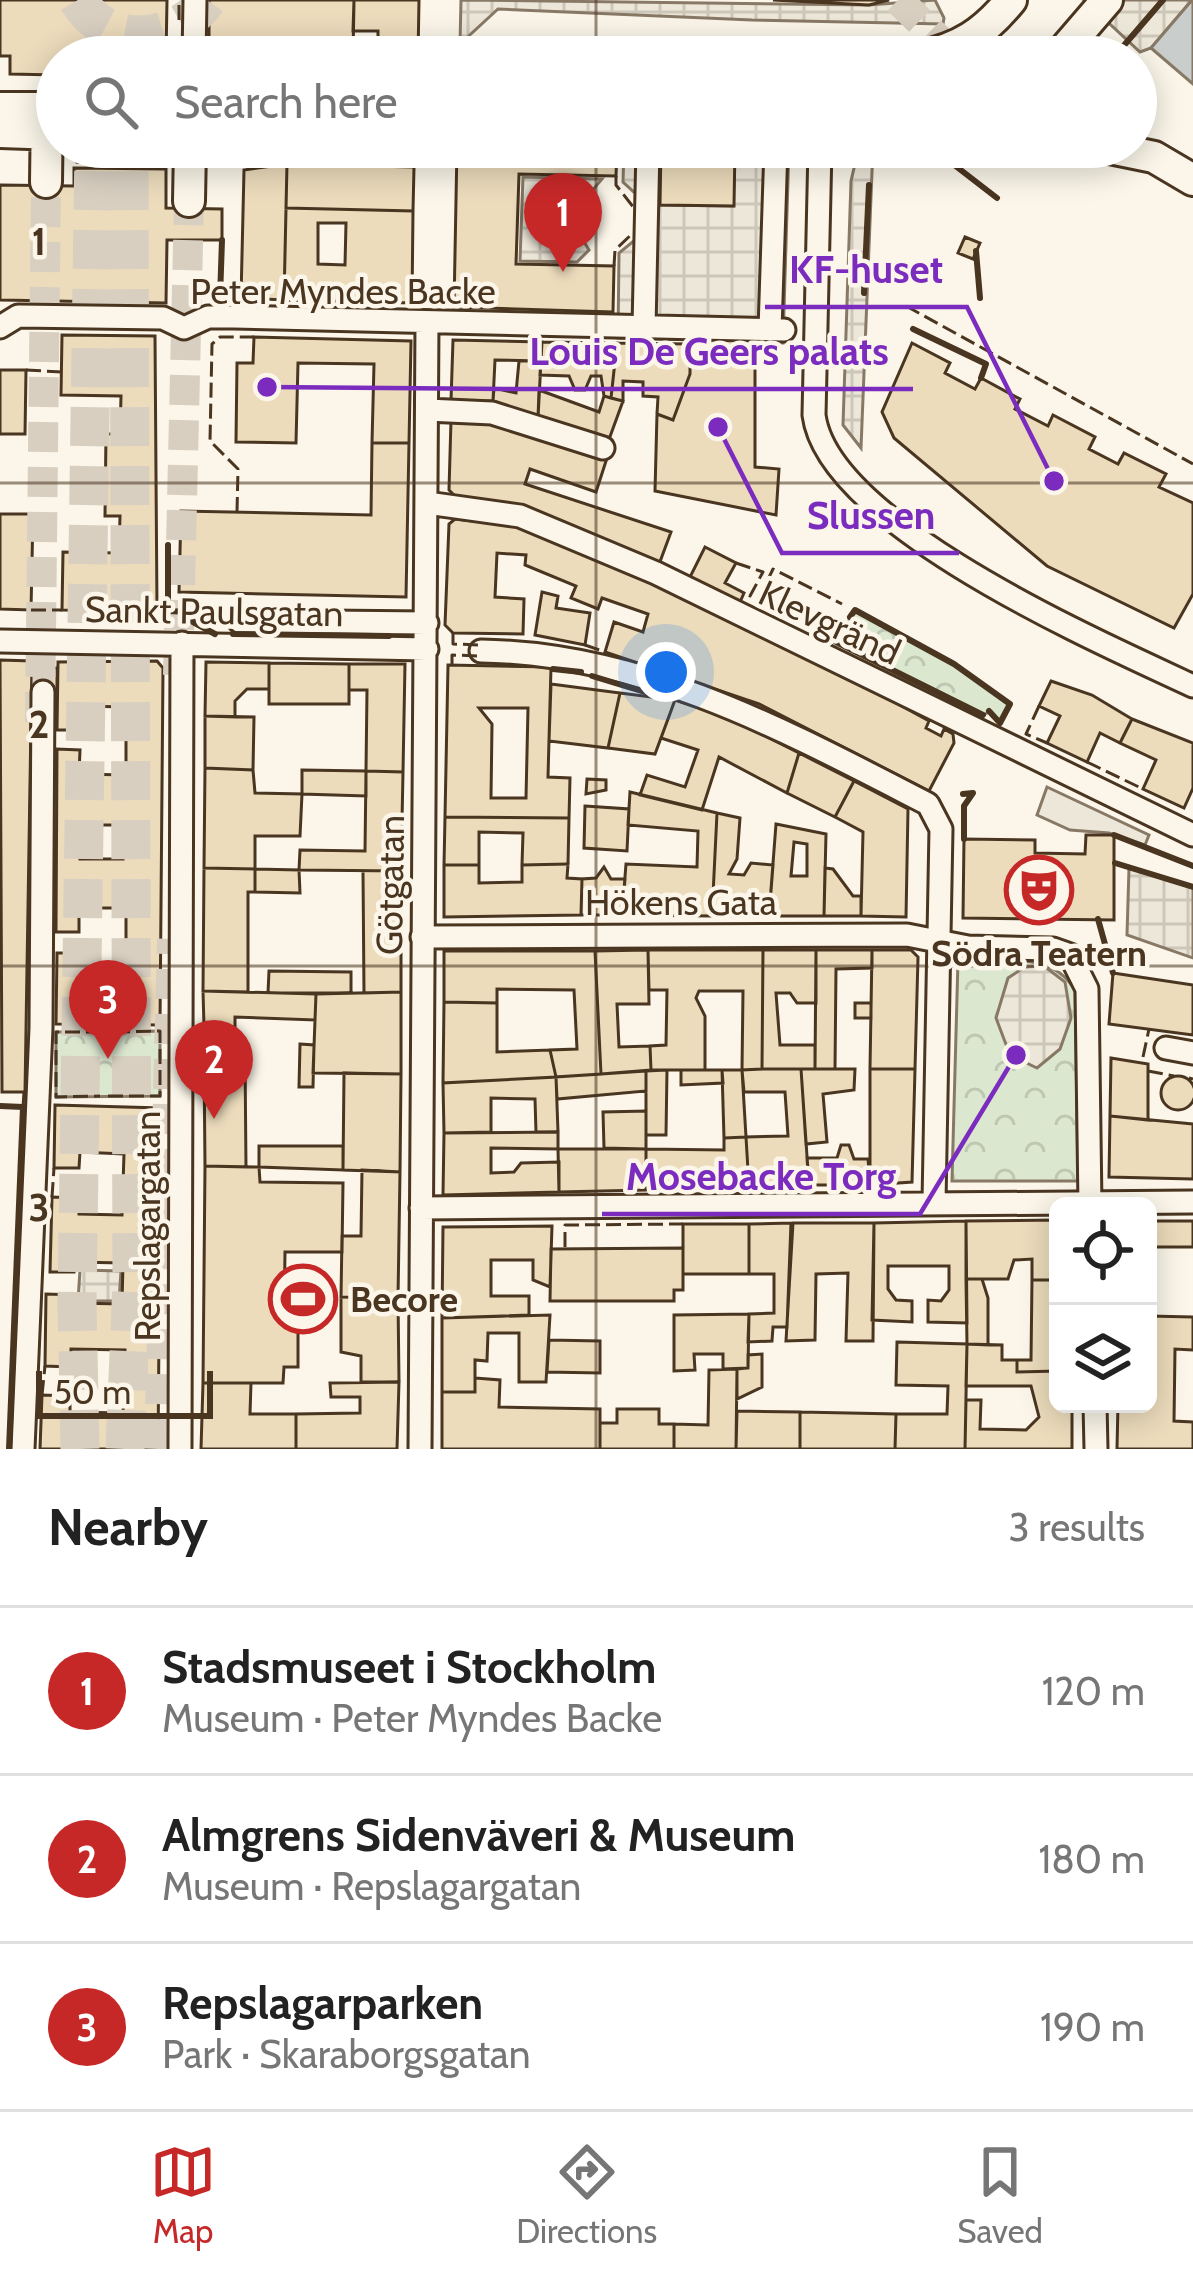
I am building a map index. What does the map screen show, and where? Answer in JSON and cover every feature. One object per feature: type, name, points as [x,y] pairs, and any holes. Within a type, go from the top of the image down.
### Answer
[{"type":"street","points":[[194,36],[195,0]]},
{"type":"street","points":[[985,36],[1011,0]]},
{"type":"street","points":[[1076,36],[1107,0]]},
{"type":"street","points":[[0,108],[36,117]]},
{"type":"street","points":[[0,132],[36,124]]},
{"type":"street","points":[[1157,139],[1193,161]]},
{"type":"street","points":[[1157,159],[1193,179]]},
{"type":"street","points":[[46,182],[47,168]]},
{"type":"street","points":[[189,201],[190,168]]},
{"type":"street","points":[[644,327],[646,168]]},
{"type":"street","name":"Peter Myndes Backe","points":[[0,327],[18,316],[163,318],[184,328],[208,317],[777,330],[776,168]]},
{"type":"street","points":[[820,168],[814,415],[817,438],[831,464],[888,514],[1017,604],[1193,686]]},
{"type":"street","name":"Götgatan","points":[[420,1449],[427,322]]},
{"type":"street","points":[[428,410],[492,413],[603,448]]},
{"type":"street","name":"Klevgränd","points":[[427,503],[520,516],[791,634],[1004,747],[1193,835]]},
{"type":"street","name":"Sankt Paulsgatan","points":[[238,621],[428,623]]},
{"type":"street","name":"Sankt Paulsgatan","points":[[0,641],[43,652],[182,643],[428,649]]},
{"type":"street","name":"Repslagargatan","points":[[180,1449],[182,643]]},
{"type":"street","points":[[481,651],[548,652],[671,685],[764,719],[928,804],[941,829],[934,1202]]},
{"type":"street","points":[[23,1449],[40,1028],[43,692]]},
{"type":"street","name":"Hökens Gata","points":[[422,937],[907,935],[940,942],[1054,949],[1078,965],[1087,989],[1089,1197]]},
{"type":"street","points":[[1166,1048],[1193,1052]]},
{"type":"street","points":[[422,1208],[1049,1202]]},
{"type":"street","points":[[1157,1202],[1193,1202]]},
{"type":"street","points":[[1095,1413],[1096,1449]]},
{"type":"green space","points":[[855,610],[954,664],[1010,704],[1000,723],[989,712],[983,715],[836,642]]},
{"type":"green space","points":[[958,960],[1040,964],[1066,978],[1075,991],[1078,1181],[952,1181]]},
{"type":"green space","points":[[160,1031],[160,1096],[56,1097],[56,1032]]},
{"type":"shaded area","points":[[461,0],[869,5],[935,0],[944,18],[943,24],[498,9],[469,36],[460,36]]},
{"type":"shaded area","points":[[1084,0],[1192,0],[1157,41],[1157,36],[1123,36]]},
{"type":"shaded area","points":[[1193,0],[1193,84],[1157,53],[1157,41]]},
{"type":"shaded area","points":[[623,168],[661,168],[661,205],[733,206],[734,168],[788,168],[783,343],[744,343],[743,332],[699,331],[699,340],[618,338],[619,253],[635,240],[637,219],[637,195],[623,182]]},
{"type":"shaded area","points":[[854,168],[872,168],[861,448],[843,425]]},
{"type":"shaded area","points":[[523,177],[602,179],[581,204],[588,210],[587,226],[578,232],[589,250],[577,262],[520,261]]},
{"type":"shaded area","points":[[1047,787],[1149,835],[1145,845],[1109,833],[1070,830],[1037,815]]},
{"type":"shaded area","points":[[1129,868],[1193,887],[1193,958],[1127,935]]},
{"type":"shaded area","points":[[1044,966],[1065,982],[1071,1018],[1060,1049],[1037,1068],[1010,1055],[996,1018],[1008,978],[1025,967]]},
{"type":"shaded area","points":[[80,1270],[121,1271],[119,1301],[78,1301]]},
{"type":"building","points":[[0,0],[167,0],[166,36],[36,36],[36,75],[10,74],[10,56],[0,56]]},
{"type":"building","points":[[209,0],[354,0],[353,36],[209,36]]},
{"type":"building","points":[[354,0],[419,0],[418,36],[353,31]]},
{"type":"building","points":[[773,0],[889,0],[869,5]]},
{"type":"building","points":[[74,168],[166,169],[166,208],[222,209],[222,240],[167,240],[166,303],[0,300],[0,185],[74,186]]},
{"type":"building","points":[[287,168],[414,168],[413,211],[286,208]]},
{"type":"building","points":[[287,168],[284,300],[241,298],[244,170]]},
{"type":"building","points":[[457,168],[616,168],[616,176],[519,174],[516,264],[614,266],[613,312],[454,307]]},
{"type":"building","points":[[661,168],[735,168],[734,206],[660,205]]},
{"type":"building","points":[[286,208],[413,211],[412,303],[284,300]],"holes":[[[318,223],[346,223],[345,265],[318,264]]]},
{"type":"building","points":[[965,237],[980,243],[973,259],[958,253]]},
{"type":"building","points":[[62,335],[155,336],[157,611],[62,610],[63,552],[119,553],[120,516],[105,516],[106,434],[120,434],[121,396],[61,395]]},
{"type":"building","points":[[704,335],[741,335],[741,346],[755,346],[755,467],[779,469],[776,515],[655,491],[657,414],[673,420],[690,374],[690,344],[704,344]]},
{"type":"building","points":[[254,337],[411,341],[409,443],[372,443],[374,364],[298,363],[296,443],[236,442],[237,363],[253,363]]},
{"type":"building","points":[[453,340],[542,342],[541,361],[495,360],[493,401],[451,401]]},
{"type":"building","points":[[542,342],[617,343],[611,398],[604,396],[601,376],[591,376],[585,390],[575,390],[569,376],[540,375]]},
{"type":"building","points":[[617,343],[690,344],[690,374],[673,420],[657,414],[658,397],[643,396],[643,382],[623,381],[623,401],[611,398]]},
{"type":"building","points":[[912,343],[950,363],[945,373],[975,389],[981,378],[1020,399],[1015,409],[1048,426],[1053,415],[1095,437],[1089,449],[1118,464],[1124,453],[1166,474],[1159,487],[1193,503],[1193,594],[1174,628],[1047,566],[894,438],[882,412]]},
{"type":"building","points":[[519,361],[541,361],[538,418],[493,401],[494,388],[516,393]]},
{"type":"building","points":[[0,370],[26,370],[25,434],[0,434]]},
{"type":"building","points":[[539,390],[599,412],[604,396],[623,401],[608,442],[538,418]]},
{"type":"building","points":[[451,420],[485,422],[607,458],[596,492],[530,469],[525,484],[671,532],[658,567],[455,496],[449,490]]},
{"type":"building","points":[[372,443],[409,443],[406,597],[179,592],[181,511],[371,515]]},
{"type":"building","points":[[0,514],[33,514],[31,610],[0,609]]},
{"type":"building","points":[[455,519],[520,526],[654,579],[789,644],[929,721],[926,728],[941,736],[944,729],[953,734],[954,743],[929,791],[759,704],[605,652],[614,622],[643,632],[648,614],[602,598],[598,609],[571,598],[576,586],[525,565],[526,555],[497,553],[495,597],[524,599],[523,634],[453,633],[445,625],[449,524]]},
{"type":"building","points":[[705,547],[736,563],[725,583],[744,593],[737,609],[687,583]]},
{"type":"building","points":[[542,592],[558,596],[556,608],[590,613],[585,645],[535,635]]},
{"type":"building","points":[[0,660],[32,661],[25,1092],[2,1092]]},
{"type":"building","points":[[157,661],[163,668],[160,1025],[56,1024],[57,953],[79,953],[79,976],[126,976],[126,908],[79,908],[79,932],[56,932],[57,749],[80,750],[79,774],[126,775],[126,707],[80,706],[79,730],[57,730],[58,662]],"holes":[[[80,825],[123,825],[123,859],[80,859]]]},
{"type":"building","points":[[206,662],[269,663],[269,689],[247,689],[235,701],[235,717],[205,716]]},
{"type":"building","points":[[269,663],[349,664],[349,704],[269,704]]},
{"type":"building","points":[[349,664],[405,664],[403,772],[366,771],[367,690],[349,690]]},
{"type":"building","points":[[448,665],[551,667],[548,777],[570,778],[569,818],[445,817]],"holes":[[[479,708],[528,708],[526,798],[491,798],[492,724]]]},
{"type":"building","points":[[32,668],[57,668],[57,690],[32,690]]},
{"type":"building","points":[[1051,681],[1092,695],[1132,719],[1120,743],[1100,733],[1087,762],[1047,743],[1060,716],[1039,706]]},
{"type":"building","points":[[551,684],[620,693],[608,748],[549,741]]},
{"type":"building","points":[[620,693],[675,700],[655,754],[608,748]]},
{"type":"building","points":[[675,700],[732,719],[799,753],[787,793],[719,757],[702,810],[640,795],[647,775],[685,787],[698,750],[661,738]]},
{"type":"building","points":[[205,716],[254,717],[253,770],[205,768]]},
{"type":"building","points":[[1132,719],[1193,743],[1193,788],[1184,808],[1143,789],[1156,760],[1120,743]]},
{"type":"building","points":[[799,753],[854,781],[835,817],[787,793]]},
{"type":"building","points":[[205,768],[253,770],[255,793],[302,794],[300,836],[255,836],[255,869],[204,868]]},
{"type":"building","points":[[302,770],[366,771],[366,796],[302,794]]},
{"type":"building","points":[[366,771],[403,772],[401,871],[299,870],[300,850],[365,851]]},
{"type":"building","points":[[587,779],[606,780],[606,790],[586,794]]},
{"type":"building","points":[[854,781],[908,809],[906,917],[861,916],[863,832],[835,817]]},
{"type":"building","points":[[630,792],[717,813],[712,916],[622,915],[626,864],[697,867],[698,831],[628,825]]},
{"type":"building","points":[[585,806],[629,809],[627,851],[584,848]]},
{"type":"building","points":[[717,813],[740,818],[737,859],[729,874],[744,875],[751,863],[773,865],[769,916],[712,916]]},
{"type":"building","points":[[445,817],[569,818],[568,864],[522,865],[523,833],[479,832],[479,865],[444,865]]},
{"type":"building","points":[[776,824],[826,834],[824,916],[769,916]],"holes":[[[794,842],[807,844],[807,876],[791,876]]]},
{"type":"building","name":"Södra Teatern","points":[[1086,835],[1114,835],[1114,920],[963,918],[964,839],[1035,840],[1035,853],[1085,854]]},
{"type":"building","points":[[568,864],[567,878],[582,879],[581,915],[444,917],[444,865],[479,865],[479,883],[522,882],[522,865]]},
{"type":"building","points":[[604,867],[611,879],[625,879],[622,915],[581,915],[582,879],[596,878]]},
{"type":"building","points":[[204,868],[255,869],[255,892],[248,892],[248,992],[203,991]]},
{"type":"building","points":[[825,868],[833,869],[853,896],[861,896],[861,916],[824,916]]},
{"type":"building","points":[[255,869],[299,870],[300,893],[255,892]]},
{"type":"building","points":[[363,871],[401,871],[401,992],[364,993]]},
{"type":"building","points":[[648,950],[649,1004],[617,1004],[619,1047],[650,1046],[651,1070],[601,1074],[595,951]]},
{"type":"building","points":[[648,950],[763,950],[762,1069],[742,1070],[743,991],[699,991],[696,998],[705,1016],[705,1070],[651,1070],[650,1046],[666,1045],[667,990],[649,990]]},
{"type":"building","points":[[763,950],[816,950],[816,1003],[797,1003],[790,993],[776,993],[780,1045],[815,1045],[815,1069],[762,1069]]},
{"type":"building","points":[[816,950],[872,950],[872,968],[836,969],[835,1069],[815,1069]]},
{"type":"building","points":[[872,950],[911,950],[918,957],[915,1069],[870,1069]]},
{"type":"building","points":[[444,951],[595,951],[601,1074],[556,1077],[550,1050],[577,1049],[574,990],[497,989],[497,1003],[444,1002]]},
{"type":"building","points":[[269,971],[351,972],[351,993],[268,993]]},
{"type":"building","points":[[1113,973],[1193,985],[1193,1035],[1109,1024]]},
{"type":"building","points":[[203,991],[316,994],[315,1020],[235,1017],[235,1027],[204,1027]]},
{"type":"building","points":[[401,992],[401,1074],[313,1073],[316,994]]},
{"type":"building","points":[[444,1002],[497,1003],[497,1052],[550,1050],[556,1077],[443,1083]]},
{"type":"building","points":[[855,1003],[871,1003],[871,1018],[855,1018]]},
{"type":"building","points":[[300,1044],[314,1045],[313,1087],[299,1087]]},
{"type":"building","points":[[204,1056],[245,1057],[246,1167],[205,1166]]},
{"type":"building","points":[[1111,1058],[1148,1064],[1148,1120],[1110,1116]]},
{"type":"building","points":[[801,1069],[809,1185],[749,1187],[746,1137],[788,1136],[785,1092],[744,1092],[742,1070]]},
{"type":"building","points":[[801,1069],[855,1069],[854,1090],[823,1094],[827,1142],[806,1144]]},
{"type":"building","points":[[870,1069],[915,1069],[912,1182],[870,1185]]},
{"type":"building","points":[[667,1070],[666,1135],[646,1135],[646,1071]]},
{"type":"building","points":[[681,1070],[722,1070],[723,1083],[681,1085]]},
{"type":"building","points":[[722,1070],[742,1070],[746,1137],[724,1138]]},
{"type":"building","points":[[646,1071],[646,1091],[557,1099],[556,1077]]},
{"type":"building","points":[[344,1073],[401,1074],[400,1172],[343,1170]]},
{"type":"building","points":[[1178,1076],[1190,1081],[1194,1099],[1190,1105],[1178,1110],[1166,1105],[1161,1093],[1166,1081]]},
{"type":"building","points":[[556,1077],[558,1132],[536,1132],[535,1099],[491,1098],[491,1132],[444,1133],[443,1083]]},
{"type":"building","points":[[55,1105],[161,1108],[158,1449],[40,1449],[42,1395],[70,1396],[70,1412],[123,1413],[125,1350],[71,1349],[70,1367],[45,1366],[46,1294],[76,1295],[76,1303],[122,1304],[123,1263],[74,1262],[74,1272],[50,1272],[52,1197],[79,1198],[79,1214],[122,1215],[124,1154],[80,1152],[79,1168],[54,1168]]},
{"type":"building","points":[[646,1111],[646,1149],[604,1148],[603,1112]]},
{"type":"building","points":[[1110,1116],[1193,1124],[1193,1179],[1109,1177]]},
{"type":"building","points":[[558,1132],[558,1149],[491,1148],[491,1173],[514,1172],[521,1163],[559,1162],[559,1192],[443,1195],[444,1133]]},
{"type":"building","points":[[746,1137],[749,1187],[646,1190],[646,1149],[724,1150],[724,1138]]},
{"type":"building","points":[[841,1145],[849,1145],[854,1159],[868,1159],[870,1185],[809,1185],[807,1158],[837,1158]]},
{"type":"building","points":[[259,1146],[343,1146],[343,1170],[259,1167]]},
{"type":"building","points":[[558,1149],[646,1149],[646,1190],[559,1192]]},
{"type":"building","points":[[205,1166],[259,1167],[260,1182],[343,1183],[342,1252],[285,1252],[284,1323],[298,1323],[298,1367],[284,1367],[283,1383],[203,1383]]},
{"type":"building","points":[[362,1170],[400,1172],[398,1298],[341,1297],[342,1236],[361,1236]]},
{"type":"building","points":[[1049,1220],[1049,1280],[1032,1280],[1032,1259],[1014,1260],[1008,1279],[966,1279],[966,1221]]},
{"type":"building","points":[[966,1221],[967,1323],[928,1322],[928,1300],[941,1301],[949,1290],[949,1266],[888,1266],[888,1289],[896,1300],[912,1301],[912,1322],[872,1320],[874,1223]]},
{"type":"building","points":[[1157,1221],[1193,1221],[1193,1247],[1157,1247]]},
{"type":"building","points":[[791,1223],[787,1327],[773,1327],[772,1341],[748,1342],[749,1314],[774,1313],[774,1274],[749,1274],[749,1224]]},
{"type":"building","points":[[793,1223],[874,1223],[873,1341],[846,1341],[848,1273],[816,1274],[815,1340],[786,1341]]},
{"type":"building","points":[[683,1224],[749,1224],[749,1274],[683,1274]]},
{"type":"building","points":[[552,1226],[550,1287],[533,1280],[533,1260],[491,1260],[491,1296],[529,1296],[529,1315],[442,1318],[443,1227]]},
{"type":"building","points":[[683,1248],[683,1290],[674,1290],[674,1301],[550,1301],[551,1249]]},
{"type":"building","points":[[966,1279],[982,1279],[988,1298],[988,1345],[967,1344]]},
{"type":"building","points":[[1032,1280],[1049,1280],[1049,1371],[1017,1372],[1017,1360],[1031,1360]]},
{"type":"building","points":[[341,1297],[398,1298],[399,1382],[361,1382],[361,1356],[341,1352]]},
{"type":"building","points":[[749,1314],[748,1368],[723,1369],[723,1354],[694,1354],[695,1370],[674,1371],[674,1315]]},
{"type":"building","points":[[550,1315],[546,1382],[519,1382],[519,1333],[488,1333],[487,1361],[475,1360],[475,1392],[442,1392],[442,1318]]},
{"type":"building","points":[[1157,1316],[1193,1317],[1193,1350],[1175,1349],[1174,1421],[1193,1422],[1193,1449],[1117,1449],[1118,1413],[1157,1413]]},
{"type":"building","points":[[549,1340],[600,1341],[600,1373],[547,1372]]},
{"type":"building","points":[[897,1342],[967,1344],[965,1449],[895,1449],[896,1414],[947,1414],[948,1386],[896,1385]]},
{"type":"building","points":[[967,1344],[1002,1345],[1002,1360],[1017,1360],[1017,1372],[1049,1371],[1049,1413],[1072,1413],[1072,1449],[965,1449],[966,1400],[981,1400],[980,1429],[1026,1430],[1039,1417],[1031,1386],[966,1386]]},
{"type":"building","points":[[762,1354],[762,1387],[737,1399],[737,1369],[748,1368],[748,1355]]},
{"type":"building","points":[[737,1369],[736,1449],[674,1449],[674,1424],[708,1425],[709,1370]]},
{"type":"building","points":[[475,1378],[500,1380],[499,1407],[600,1409],[600,1449],[442,1449],[442,1392],[475,1392]]},
{"type":"building","points":[[399,1382],[397,1449],[296,1449],[296,1414],[360,1413],[360,1397],[331,1397],[330,1383]]},
{"type":"building","points":[[203,1383],[251,1383],[250,1414],[296,1414],[296,1449],[201,1449]]},
{"type":"building","points":[[617,1409],[659,1409],[659,1424],[674,1424],[674,1449],[600,1449],[600,1423],[617,1423]]},
{"type":"building","points":[[737,1411],[800,1412],[800,1449],[736,1449]]},
{"type":"building","points":[[800,1412],[896,1414],[895,1449],[800,1449]]},
{"type":"tunnel","points":[[78,0],[106,27],[142,35],[178,25],[207,0]]},
{"type":"tunnel","points":[[898,0],[935,36]]},
{"type":"tunnel","points":[[80,1449],[77,1303],[94,168]]},
{"type":"tunnel","points":[[125,1449],[132,1283],[129,168]]},
{"type":"tunnel","points":[[40,722],[46,182]]},
{"type":"tunnel","points":[[178,675],[189,201]]},
{"type":"tunnel","points":[[43,662],[43,692]]},
{"type":"tunnel","points":[[159,1449],[172,939]]},
{"type":"fence","points":[[179,0],[179,20]]},
{"type":"fence","points":[[616,176],[616,185],[634,208]]},
{"type":"fence","points":[[614,266],[615,250],[634,232]]},
{"type":"fence","points":[[906,306],[1193,464]]},
{"type":"fence","points":[[237,512],[238,469],[210,441],[212,344],[220,337],[254,337]]},
{"type":"fence","points":[[26,370],[62,372]]},
{"type":"fence","points":[[736,563],[763,572],[750,596],[744,593]]},
{"type":"fence","points":[[758,600],[773,569],[842,604]]},
{"type":"fence","points":[[31,610],[62,610]]},
{"type":"fence","points":[[453,633],[453,644],[481,645]]},
{"type":"fence","points":[[585,645],[605,652]]},
{"type":"fence","points":[[452,666],[452,655],[480,656]]},
{"type":"fence","points":[[1039,706],[1026,734],[1047,743]]},
{"type":"fence","points":[[1087,762],[1143,789]]},
{"type":"fence","points":[[1143,1057],[1149,1029]]},
{"type":"fence","points":[[108,1096],[160,1096],[160,1031],[115,1032]]},
{"type":"fence","points":[[56,1065],[56,1032],[110,1032]]},
{"type":"fence","points":[[1148,1071],[1174,1076]]},
{"type":"fence","points":[[56,1072],[56,1097],[100,1096]]},
{"type":"fence","points":[[1189,1078],[1193,1079]]},
{"type":"fence","points":[[23,1107],[24,1092]]},
{"type":"fence","points":[[52,1197],[54,1168]]},
{"type":"fence","points":[[565,1247],[565,1225],[683,1224]]},
{"type":"fence","points":[[42,1395],[45,1366]]},
{"type":"wall","points":[[1132,36],[1163,0]]},
{"type":"wall","points":[[958,168],[997,198]]},
{"type":"wall","points":[[864,293],[869,185]]},
{"type":"wall","points":[[220,298],[222,240]]},
{"type":"wall","points":[[976,251],[980,298]]},
{"type":"wall","points":[[913,329],[986,364],[981,378]]},
{"type":"wall","points":[[168,545],[168,611],[191,612],[193,622],[215,634]]},
{"type":"wall","points":[[850,617],[855,610],[954,664],[1010,704],[1000,723],[989,711]]},
{"type":"wall","points":[[845,626],[836,642],[983,715]]},
{"type":"wall","points":[[233,634],[389,636]]},
{"type":"wall","points":[[553,669],[581,672]]},
{"type":"wall","points":[[592,676],[648,693]]},
{"type":"wall","points":[[963,794],[973,793],[964,806],[964,839]]},
{"type":"wall","points":[[1114,835],[1193,866]]},
{"type":"wall","points":[[1115,863],[1193,887]]},
{"type":"wall","points":[[1098,919],[1113,973]]},
{"type":"wall","points":[[204,1027],[204,1056]]},
{"type":"wall","points":[[0,1106],[23,1107],[9,1449]]},
{"type":"place","name":"Stadsmuseet i Stockholm","points":[[563,272]]},
{"type":"place","name":"Louis De Geers palats","points":[[267,387]]},
{"type":"place","name":"Slussen","points":[[718,427]]},
{"type":"place","name":"KF-huset","points":[[1054,481]]},
{"type":"place","name":"Södra Teatern","points":[[1039,890]]},
{"type":"place","name":"Mosebacke Torg","points":[[1016,1055]]},
{"type":"place","name":"Repslagarparken","points":[[108,1059]]},
{"type":"place","name":"Almgrens Sidenväveri & Museum","points":[[214,1119]]},
{"type":"place","name":"Becore","points":[[303,1299]]}]
